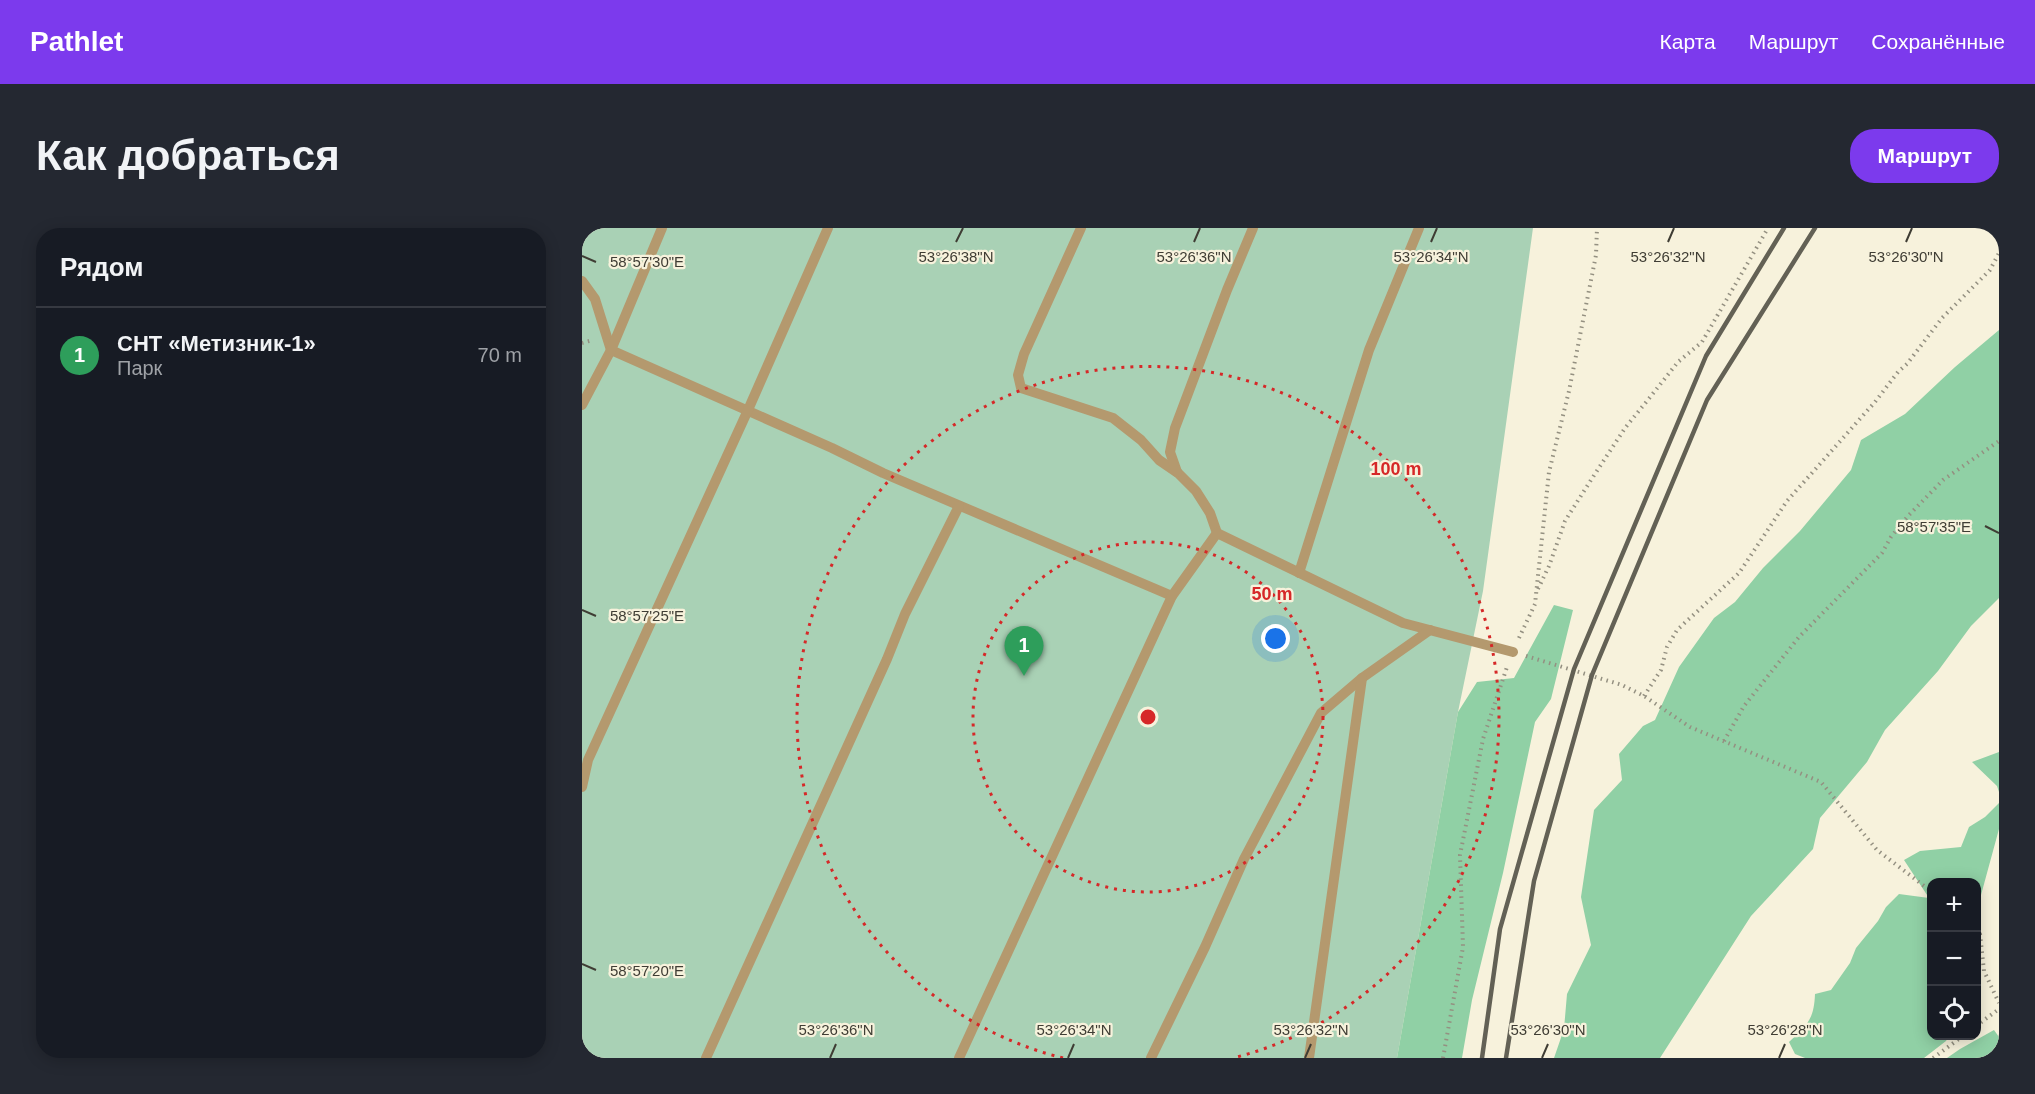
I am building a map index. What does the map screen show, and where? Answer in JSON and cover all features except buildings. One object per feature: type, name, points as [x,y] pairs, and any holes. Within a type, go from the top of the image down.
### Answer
[{"type":"lane","points":[[582,405],[611,350],[662,228]]},
{"type":"lane","points":[[582,787],[588,760],[748,411],[828,228]]},
{"type":"lane","points":[[1082,228],[1024,354],[1018,375],[1022,388],[1113,418],[1141,440],[1159,460],[1178,473],[1196,491],[1210,513],[1217,533],[1403,623],[1512,652]]},
{"type":"lane","points":[[1178,473],[1170,452],[1175,428],[1253,228]]},
{"type":"lane","points":[[1299,573],[1369,350],[1419,228]]},
{"type":"lane","points":[[582,281],[595,299],[611,350],[959,506],[1172,596]]},
{"type":"lane","points":[[706,1058],[887,659],[905,614],[959,506]]},
{"type":"lane","points":[[959,1058],[1172,596],[1217,533]]},
{"type":"lane","points":[[1151,1058],[1205,947],[1244,859],[1321,713],[1362,678],[1430,630]]},
{"type":"lane","points":[[1310,1058],[1362,678]]},
{"type":"path","points":[[1443,1058],[1463,947],[1460,855],[1483,739],[1512,652],[1535,604],[1550,472],[1596,255],[1597,228]]},
{"type":"path","points":[[1537,591],[1549,566],[1565,521],[1584,490],[1625,428],[1647,400],[1678,362],[1702,342],[1768,228]]},
{"type":"path","points":[[1644,696],[1661,670],[1667,647],[1677,630],[1738,573],[1787,501],[1907,364],[1942,318],[1990,270],[1999,253]]},
{"type":"path","points":[[1724,741],[1743,706],[1765,678],[1799,637],[1882,553],[1891,537],[1908,516],[1943,480],[1999,441]]},
{"type":"path","points":[[1512,652],[1622,685],[1644,696],[1690,727],[1821,782],[1877,850],[1927,888]]},
{"type":"path","points":[[1978,932],[1984,971],[1999,1003]]},
{"type":"path","points":[[1981,1023],[1999,1010]]},
{"type":"path","points":[[1933,1058],[1957,1040]]},
{"type":"green space","points":[[582,228],[1533,228],[1483,591],[1458,712],[1397,1058],[582,1058]]},
{"type":"green space","points":[[1999,330],[1999,598],[1971,626],[1938,671],[1885,730],[1867,762],[1820,818],[1813,849],[1751,916],[1660,1058],[1554,1058],[1564,1029],[1567,994],[1591,945],[1581,897],[1594,810],[1622,780],[1619,754],[1643,726],[1655,720],[1679,667],[1714,618],[1735,602],[1763,568],[1800,531],[1851,470],[1861,440],[1905,414]]},
{"type":"green space","points":[[1554,605],[1573,610],[1551,699],[1535,722],[1503,873],[1472,1000],[1462,1058],[1397,1058],[1458,712],[1477,682],[1514,678]]},
{"type":"green space","points":[[1999,752],[1999,792],[1997,786],[1972,762]]},
{"type":"green space","points":[[1999,803],[1999,829],[1981,895],[1981,878],[1927,878],[1927,895],[1904,860],[1920,851],[1961,847],[1969,827],[1985,817]]},
{"type":"green space","points":[[1899,894],[1927,898],[1927,1040],[1946,1041],[1924,1058],[1805,1058],[1795,1054],[1789,1042],[1801,1031],[1811,1016],[1815,994],[1831,990],[1850,963],[1856,948],[1878,921],[1886,907]]},
{"type":"green space","points":[[1994,1030],[1999,1037],[1999,1058],[1947,1058],[1976,1040],[1981,1040],[1981,1037]]},
{"type":"railway","points":[[1482,1058],[1500,929],[1574,669],[1706,356],[1784,228]]},
{"type":"railway","points":[[1506,1058],[1534,881],[1592,675],[1707,400],[1815,228]]},
{"type":"place","name":"СНТ «Метизник-1»","points":[[1024,676]]}]
